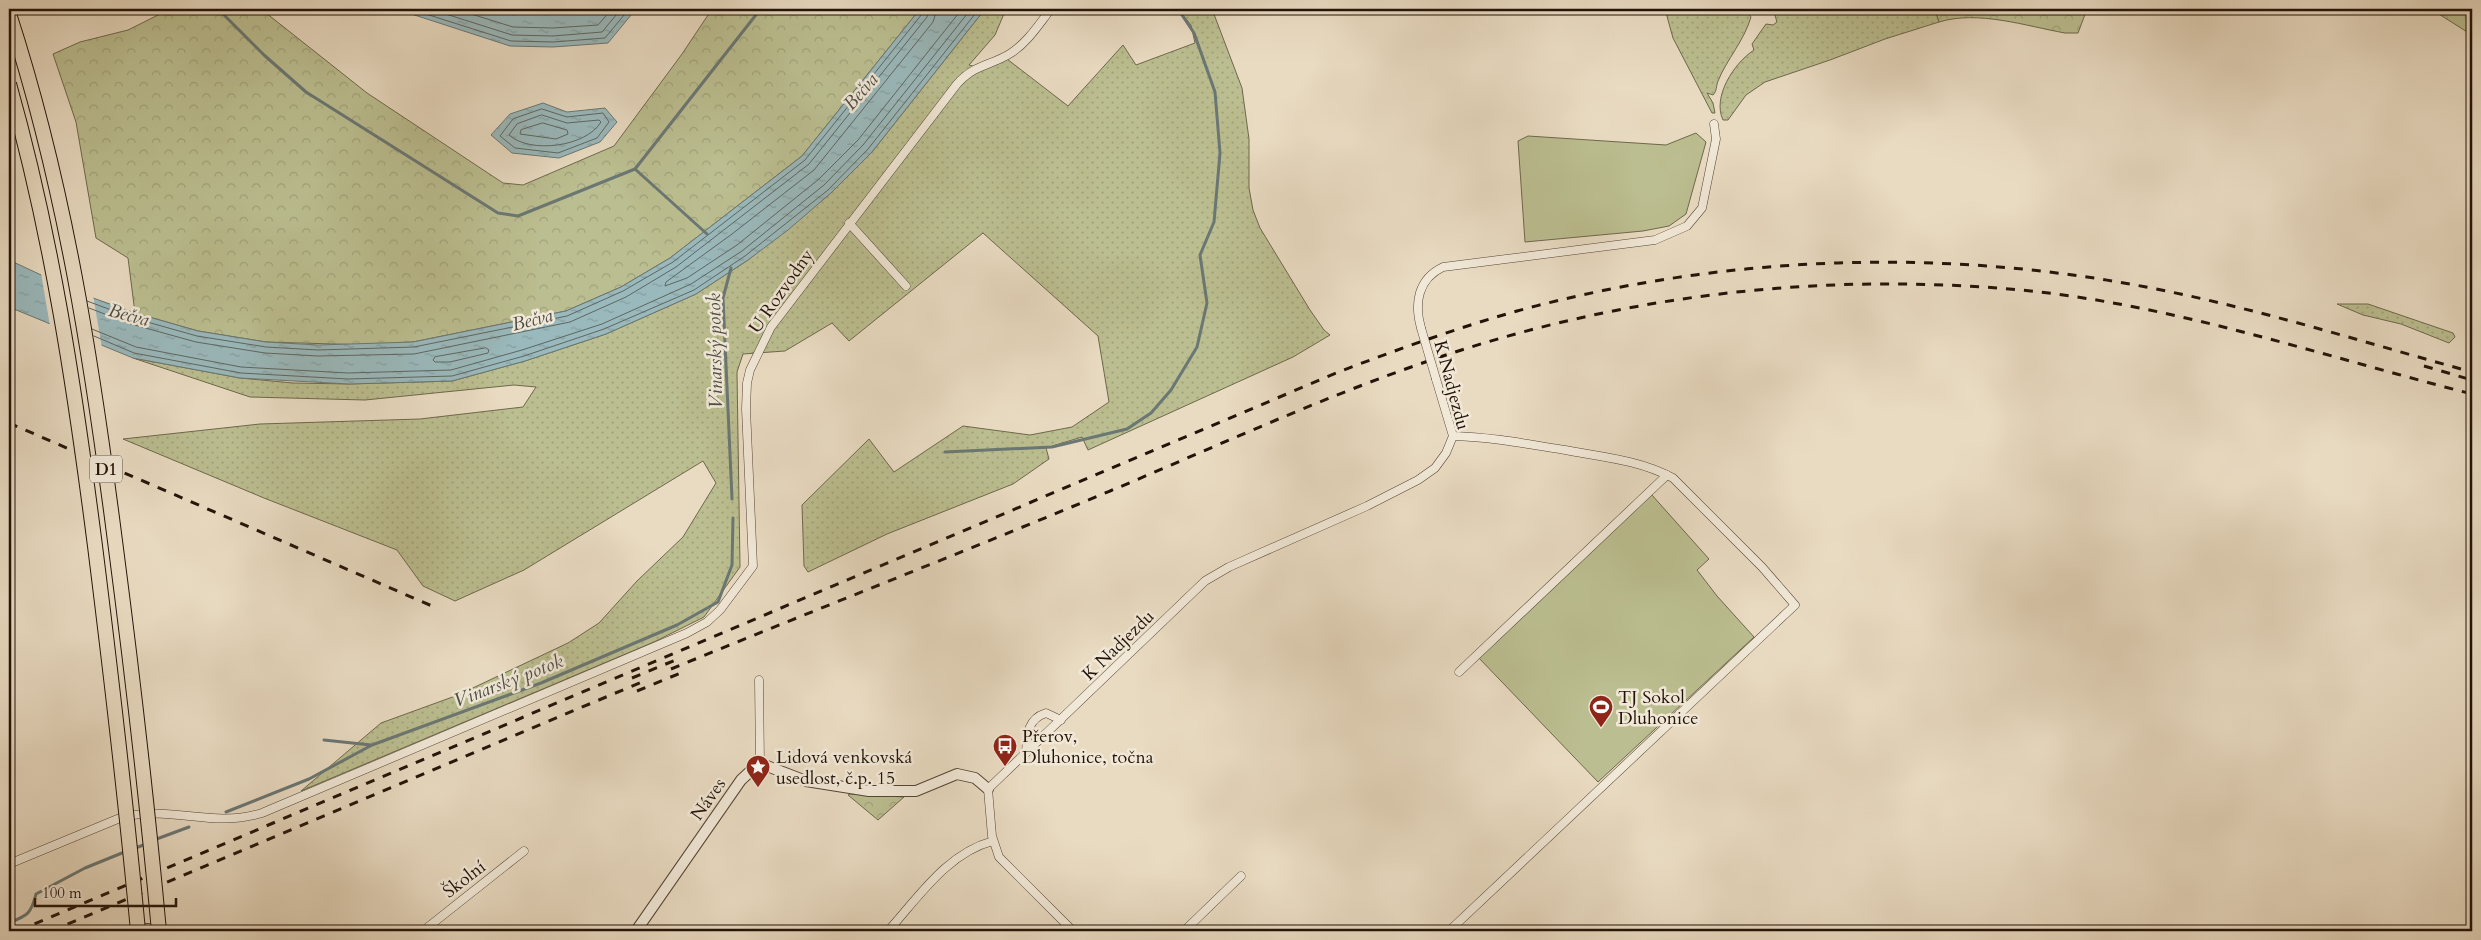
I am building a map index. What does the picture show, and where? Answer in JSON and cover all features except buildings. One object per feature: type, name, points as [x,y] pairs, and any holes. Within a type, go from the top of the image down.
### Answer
[{"type":"highway","name":"D1","points":[[9,14],[56,182],[87,338],[127,635],[157,930]]},
{"type":"highway","name":"D1","points":[[9,84],[50,250],[76,406],[112,684],[138,931]]},
{"type":"street","name":"U Rozvodny","points":[[9,864],[120,818],[135,814],[156,812],[225,820],[262,813],[687,633],[707,622],[720,610],[752,566],[746,409],[750,370],[770,327],[963,78],[977,67],[1013,51],[1028,38],[1051,9]]},
{"type":"street","name":"K Nadjezdu","points":[[988,789],[1206,581],[1230,567],[1336,520],[1418,480],[1441,461],[1453,436],[1417,310],[1419,293],[1430,275],[1443,266],[1655,240],[1687,226],[1702,208],[1716,139],[1714,124]]},
{"type":"street","points":[[849,223],[906,286]]},
{"type":"street","points":[[1449,931],[1794,606],[1762,567],[1667,476],[1647,466],[1623,460],[1502,440],[1453,436]]},
{"type":"street","points":[[1459,672],[1667,476]]},
{"type":"street","points":[[759,680],[760,765],[806,781],[868,791],[916,791],[957,774],[976,778],[988,789],[993,841],[999,857],[1073,931]]},
{"type":"street","points":[[1026,754],[1031,721],[1037,716],[1046,713],[1061,720]]},
{"type":"street","name":"Náves","points":[[636,931],[741,780],[753,768],[760,765]]},
{"type":"street","points":[[888,931],[931,882],[953,861],[967,851],[993,841]]},
{"type":"street","name":"Školní","points":[[423,931],[524,851]]},
{"type":"street","points":[[1184,931],[1241,876]]},
{"type":"street","points":[[131,931],[168,931]]},
{"type":"green space","points":[[170,9],[261,9],[367,93],[503,183],[523,185],[614,146],[682,54],[712,9],[920,9],[802,156],[670,258],[621,287],[566,311],[413,342],[368,345],[266,342],[198,331],[135,313],[128,258],[96,238],[76,122],[53,54],[80,42],[128,30]]},
{"type":"green space","points":[[985,9],[1006,9],[995,35],[969,65],[982,69],[1007,59],[1068,106],[1123,45],[1136,65],[1195,43],[1191,25],[1178,9],[1212,9],[1242,88],[1249,139],[1249,188],[1253,210],[1260,228],[1310,310],[1324,330],[1330,335],[1293,357],[1088,450],[1082,437],[1046,448],[1049,459],[1013,484],[887,534],[808,572],[804,566],[802,505],[869,439],[894,472],[963,426],[1030,435],[1072,427],[1109,402],[1098,336],[983,233],[849,341],[832,323],[785,351],[743,354],[737,372],[740,567],[704,617],[654,642],[301,791],[381,723],[458,695],[568,643],[599,623],[637,581],[683,537],[716,483],[703,461],[524,570],[455,601],[423,586],[397,550],[264,498],[123,439],[260,424],[420,419],[523,407],[536,387],[514,385],[365,400],[250,397],[133,358],[240,378],[293,383],[349,384],[452,381],[525,361],[606,334],[696,294],[748,260],[831,193],[872,152]]},
{"type":"green space","points":[[1665,9],[1746,9],[1751,17],[1744,34],[1718,81],[1716,90],[1713,95],[1707,93],[1713,103],[1715,113],[1712,113],[1673,38]]},
{"type":"green space","points":[[1773,9],[1935,9],[1939,22],[1885,39],[1765,82],[1746,95],[1728,120],[1723,120],[1720,111],[1720,101],[1727,81],[1739,63],[1754,50],[1752,44],[1766,24],[1773,25],[1777,22]]},
{"type":"green space","points":[[1935,9],[2087,9],[2078,33],[2065,33],[1986,18],[1954,19],[1939,22]]},
{"type":"green space","points":[[2430,9],[2472,9],[2472,35],[2434,11]]},
{"type":"green space","points":[[1696,133],[1706,142],[1686,214],[1669,226],[1643,231],[1525,242],[1518,141],[1528,136],[1666,145]]},
{"type":"green space","points":[[2337,304],[2368,304],[2453,333],[2455,337],[2449,343],[2401,324],[2363,315]]},
{"type":"green space","name":"TJ Sokol Dluhonice","points":[[1651,494],[1709,559],[1697,570],[1717,596],[1754,637],[1598,782],[1477,656]]},
{"type":"green space","points":[[848,795],[904,797],[878,820]]},
{"type":"water","points":[[396,9],[636,9],[608,43],[553,47],[510,46]]},
{"type":"water","name":"Bečva","points":[[920,9],[985,9],[872,152],[831,193],[788,230],[748,260],[696,294],[606,334],[525,361],[452,381],[349,384],[240,378],[133,358],[9,307],[9,260],[82,294],[135,313],[198,331],[266,342],[318,345],[413,342],[566,311],[621,287],[670,258],[802,156]]},
{"type":"water","points":[[543,103],[567,112],[605,108],[617,122],[600,142],[559,158],[512,153],[491,135],[510,114]]},
{"type":"pier","points":[[41,273],[93,295],[102,348],[50,326]]},
{"type":"waterway","points":[[218,9],[264,55],[306,92],[498,213],[518,216],[635,169],[707,234]]},
{"type":"waterway","points":[[945,452],[1052,447],[1127,429],[1151,413],[1171,390],[1197,347],[1207,303],[1200,255],[1214,222],[1220,153],[1215,92],[1194,33],[1178,9]]},
{"type":"waterway","points":[[635,169],[759,11]]},
{"type":"waterway","name":"Vinarský potok","points":[[731,268],[723,298],[732,499]]},
{"type":"waterway","name":"Vinarský potok","points":[[226,812],[309,779],[372,745],[541,683],[677,625],[718,602],[732,565],[733,518]]},
{"type":"waterway","points":[[324,740],[371,745]]},
{"type":"waterway","name":"Vinarský potok","points":[[154,840],[189,827]]},
{"type":"waterway","name":"Vinarský potok","points":[[133,849],[146,844]]},
{"type":"waterway","name":"Vinarský potok","points":[[9,923],[28,913],[36,894],[85,868],[127,851]]},
{"type":"railway","points":[[18,931],[1341,371],[1472,324],[1595,292],[1674,278],[1753,268],[1833,263],[1913,262],[1993,266],[2072,275],[2192,296],[2273,316],[2472,372]]},
{"type":"railway","points":[[671,669],[1055,514],[1275,420],[1400,371],[1513,335],[1584,317],[1656,303],[1728,293],[1874,284],[1948,285],[2021,290],[2079,297],[2192,319],[2472,394]]},
{"type":"railway","points":[[2424,366],[2472,380]]},
{"type":"railway","points":[[9,423],[432,606]]},
{"type":"railway","points":[[632,678],[678,659]]},
{"type":"railway","points":[[637,691],[683,672]]},
{"type":"railway","points":[[51,931],[644,681]]},
{"type":"place","name":"TJ Sokol Dluhonice","points":[[1601,728]]},
{"type":"place","name":"Přerov, Dluhonice, točna","points":[[1005,767]]},
{"type":"place","name":"Lidová venkovská usedlost, č.p. 15","points":[[758,788]]}]
